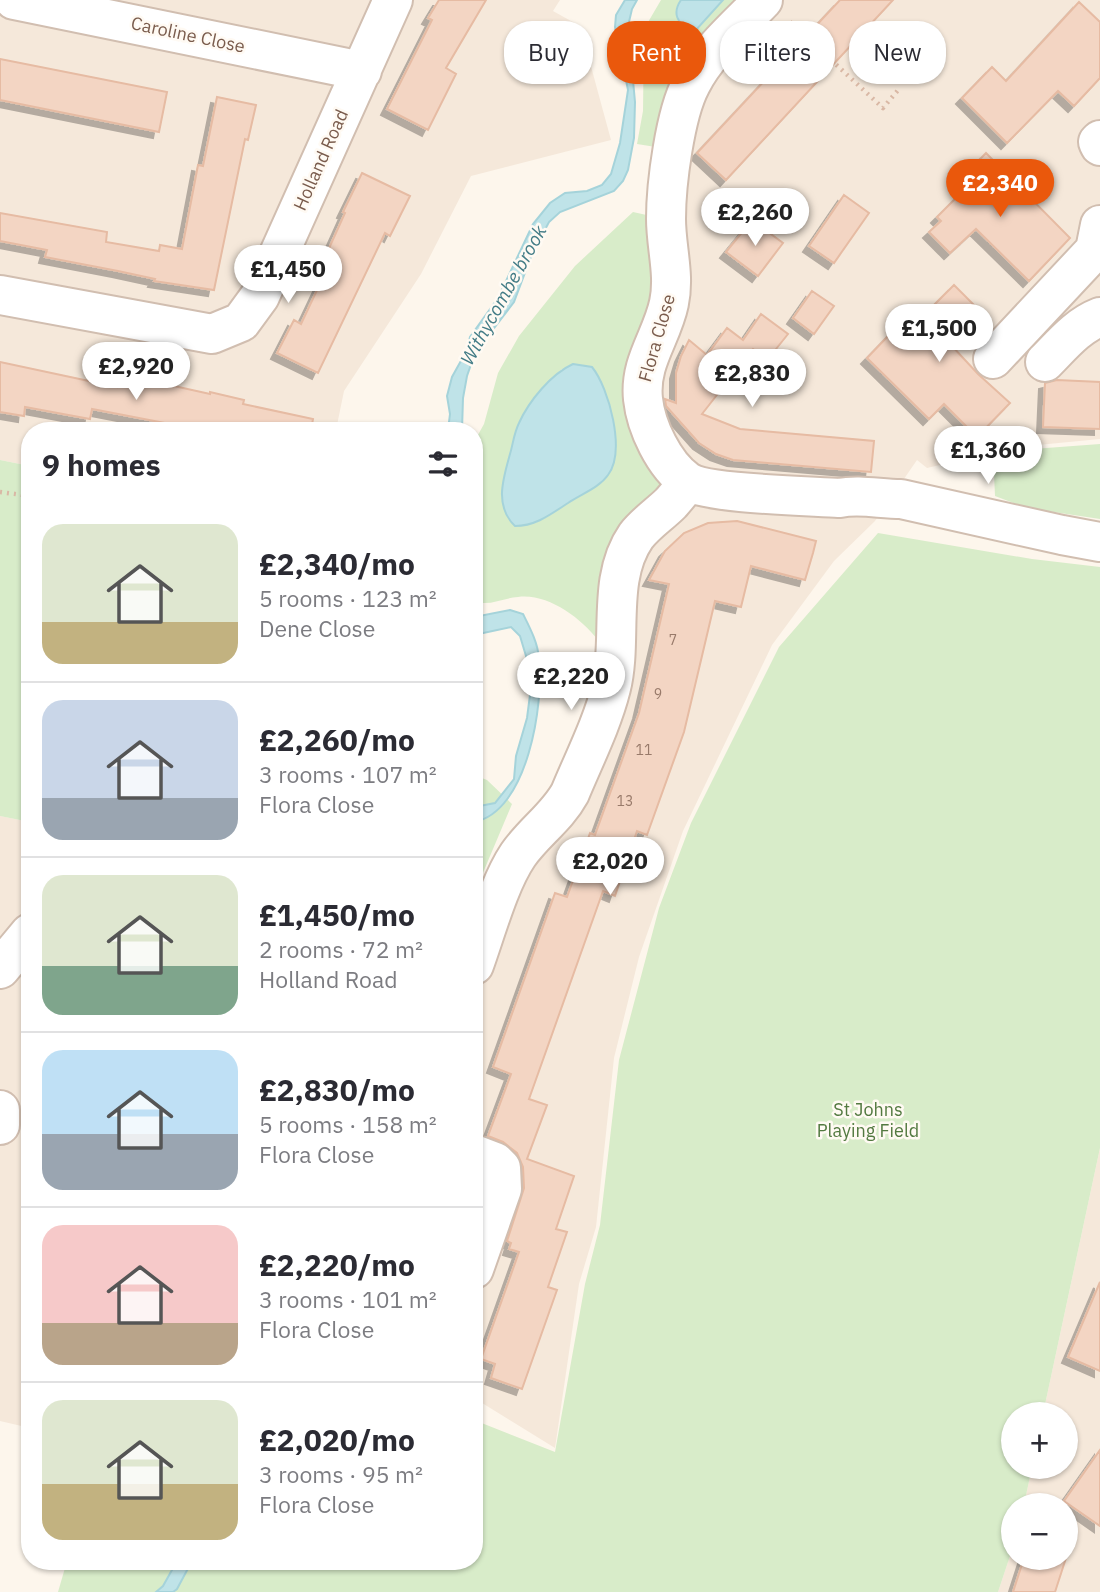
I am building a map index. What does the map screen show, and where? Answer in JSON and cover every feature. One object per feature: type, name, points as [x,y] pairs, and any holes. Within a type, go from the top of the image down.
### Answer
[{"type":"street","name":"Caroline Close","points":[[14,0],[362,71]]},
{"type":"street","name":"Holland Road","points":[[0,295],[212,334],[241,322],[260,296],[393,0]]},
{"type":"street","name":"Flora Close","points":[[688,482],[669,461],[655,437],[642,388],[648,356],[669,303],[670,255],[666,220],[682,106],[690,85],[703,64],[774,9]]},
{"type":"street","points":[[1100,140],[1100,146]]},
{"type":"street","points":[[993,359],[1095,250],[1100,225]]},
{"type":"street","points":[[1045,362],[1072,334],[1100,317]]},
{"type":"street","points":[[483,912],[486,894],[508,873],[518,855],[563,807],[570,793],[606,705],[611,686],[619,586],[627,554],[636,536],[672,502],[688,482],[710,489],[839,498],[857,495],[901,499],[1100,542]]},
{"type":"street","points":[[0,969],[21,944]]},
{"type":"street","points":[[0,1110],[0,1125]]},
{"type":"street","points":[[483,1157],[495,1162],[501,1168],[502,1189],[483,1243]]},
{"type":"path","points":[[774,9],[883,108],[899,89]]},
{"type":"path","points":[[0,492],[21,495]]},
{"type":"shaded area","points":[[0,0],[560,0],[553,11],[571,21],[504,21],[504,84],[593,84],[593,74],[611,140],[471,176],[421,274],[344,391],[338,422],[21,422],[21,464],[0,460]]},
{"type":"shaded area","points":[[751,0],[1100,0],[1100,439],[1017,447],[927,468],[917,460],[875,521],[834,561],[772,645],[683,831],[639,957],[614,1058],[596,1227],[579,1284],[555,1448],[483,1404],[483,920],[558,800],[596,698],[651,207],[720,64],[720,84],[835,84],[835,21],[741,21]]},
{"type":"shaded area","points":[[0,816],[21,820],[21,1426],[0,1421]]},
{"type":"shaded area","points":[[1100,1148],[1100,1592],[998,1592],[1005,1570],[1078,1570],[1078,1493],[1027,1493],[1029,1479],[1078,1479],[1078,1402],[1046,1402]]},
{"type":"green space","points":[[661,0],[681,0],[676,14],[679,21],[649,21]]},
{"type":"green space","points":[[723,0],[744,0],[732,21],[720,21],[720,43],[706,69],[705,21]]},
{"type":"green space","points":[[643,84],[697,84],[662,148],[637,144],[643,111]]},
{"type":"green space","points":[[633,212],[651,216],[663,481],[598,640],[572,615],[540,599],[518,597],[483,603],[483,426],[498,373],[519,336],[575,266]],"holes":[[[592,367],[604,388],[615,432],[615,459],[611,470],[596,486],[547,517],[529,525],[515,526],[505,510],[502,491],[514,436],[524,414],[562,369]]]},
{"type":"green space","points":[[1100,444],[1100,519],[1027,508],[995,496],[993,452]]},
{"type":"green space","points":[[0,460],[21,464],[21,820],[0,816]]},
{"type":"green space","name":"St Johns Playing Field","points":[[878,533],[1032,559],[1100,567],[1100,1148],[1046,1402],[1001,1402],[1001,1479],[1029,1479],[1027,1493],[1001,1493],[1001,1570],[1005,1570],[998,1592],[58,1592],[64,1570],[483,1570],[483,1424],[555,1452],[585,1284],[600,1225],[619,1060],[659,908],[691,823],[779,647]]},
{"type":"green space","points":[[483,778],[512,804],[483,873]]},
{"type":"water","points":[[625,0],[637,0],[629,21],[616,21]]},
{"type":"water","points":[[681,0],[723,0],[704,21],[680,21],[677,9]]},
{"type":"water","name":"Withycombe brook","points":[[627,84],[633,84],[634,138],[628,170],[623,181],[614,191],[560,212],[549,222],[532,254],[514,302],[475,353],[467,376],[462,422],[449,422],[447,396],[452,377],[467,350],[470,337],[498,298],[533,224],[550,203],[565,193],[587,191],[602,185],[611,174],[620,143]]},
{"type":"water","points":[[573,364],[592,367],[604,389],[615,436],[613,464],[608,475],[595,487],[543,519],[515,526],[504,510],[502,492],[516,431],[523,415],[542,389],[557,374]]},
{"type":"water","points":[[510,610],[523,614],[538,653],[540,678],[535,727],[520,778],[508,798],[493,814],[483,818],[483,805],[495,803],[514,779],[516,756],[527,718],[532,676],[520,636],[511,627],[483,633],[483,615]]},
{"type":"water","points":[[172,1570],[187,1570],[173,1592],[156,1592],[163,1586]]},
{"type":"building","points":[[439,0],[486,0],[446,68],[456,74],[428,130],[387,109],[432,20],[428,18]]},
{"type":"building","points":[[840,0],[893,0],[874,21],[849,21],[849,47],[835,63],[835,21],[820,21]]},
{"type":"building","points":[[1079,2],[1100,22],[1100,78],[1074,106],[1058,91],[1007,143],[962,98],[992,67],[1006,81]]},
{"type":"building","points":[[0,59],[167,92],[159,132],[0,100]]},
{"type":"building","points":[[761,84],[815,84],[726,180],[697,153]]},
{"type":"building","points":[[217,97],[256,105],[248,140],[245,139],[214,290],[154,281],[155,279],[45,257],[47,250],[0,241],[0,213],[107,232],[106,242],[159,251],[160,245],[182,249],[198,165],[203,166]]},
{"type":"building","points":[[986,153],[1070,238],[1029,281],[976,229],[950,253],[929,232],[941,221],[937,217],[964,190],[957,183]]},
{"type":"building","points":[[362,173],[410,196],[390,236],[385,233],[318,373],[277,353],[294,320],[301,324],[327,269],[321,266]]},
{"type":"building","points":[[844,195],[869,213],[834,263],[809,246]]},
{"type":"building","points":[[752,220],[783,243],[758,276],[726,252]]},
{"type":"building","points":[[954,285],[983,314],[951,345],[1010,403],[977,437],[944,404],[929,419],[867,358],[914,309],[922,317]]},
{"type":"building","points":[[812,291],[834,306],[814,334],[793,318]]},
{"type":"building","points":[[761,314],[788,334],[768,359],[753,349],[702,414],[740,429],[874,441],[871,472],[733,460],[716,454],[699,443],[666,406],[665,399],[676,403],[676,373],[689,340],[707,355],[727,328],[743,340]]},
{"type":"building","points":[[0,362],[117,387],[120,374],[210,392],[244,400],[243,404],[313,419],[312,422],[159,422],[92,409],[90,419],[25,407],[24,416],[0,412]]},
{"type":"building","points":[[1057,380],[1100,382],[1100,429],[1043,427],[1045,383]]},
{"type":"building","points":[[737,521],[816,541],[805,580],[751,566],[741,607],[715,601],[684,732],[647,835],[637,831],[615,896],[603,891],[529,1099],[547,1105],[527,1159],[574,1176],[556,1229],[567,1232],[548,1287],[557,1290],[522,1389],[491,1378],[495,1364],[483,1360],[519,1252],[509,1249],[511,1243],[507,1241],[524,1188],[523,1167],[517,1153],[503,1142],[488,1136],[511,1074],[493,1067],[555,893],[567,897],[590,833],[595,835],[639,713],[669,584],[649,580],[665,551],[684,533],[708,523]]},
{"type":"building","points":[[1100,1282],[1100,1371],[1068,1357]]},
{"type":"building","points":[[1100,1450],[1100,1526],[1078,1511],[1078,1493],[1070,1493]]},
{"type":"building","points":[[1020,1570],[1062,1570],[1055,1592],[1013,1592]]}]
